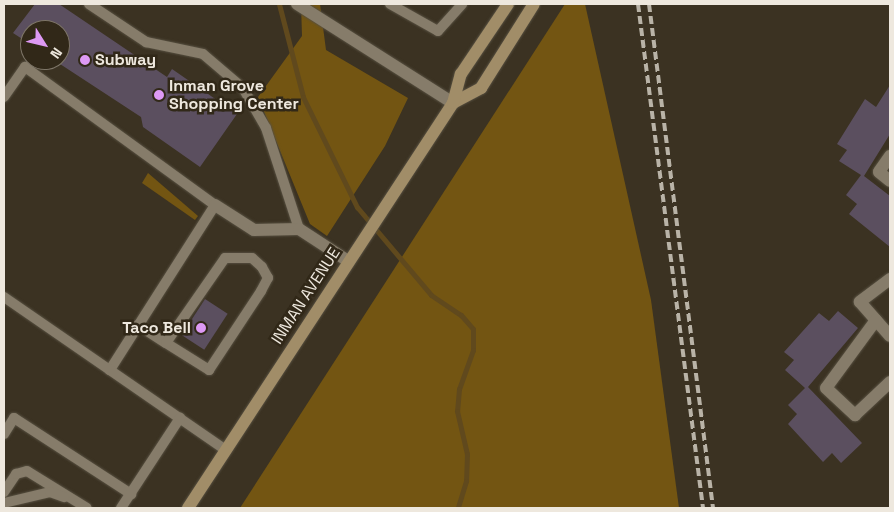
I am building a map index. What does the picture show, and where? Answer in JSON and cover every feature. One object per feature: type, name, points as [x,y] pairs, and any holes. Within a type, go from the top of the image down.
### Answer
[{"type":"main road","name":"INMAN AVENUE","points":[[188,508],[453,103],[461,74],[508,4]]},
{"type":"main road","name":"INMAN AVENUE","points":[[453,103],[481,88],[534,4]]},
{"type":"street","points":[[297,4],[453,103]]},
{"type":"street","points":[[890,156],[879,172],[890,181]]},
{"type":"street","points":[[215,205],[254,230],[299,229],[348,261]]},
{"type":"street","points":[[890,279],[860,302],[890,336]]},
{"type":"street","points":[[876,320],[826,388],[855,415],[890,382]]},
{"type":"lane","points":[[89,4],[146,42],[203,54],[243,88],[266,128],[299,229]]},
{"type":"lane","points":[[390,4],[438,31],[462,4]]},
{"type":"lane","points":[[4,97],[25,67],[215,205],[110,370]]},
{"type":"lane","points":[[138,326],[209,370],[268,278],[262,267],[252,258],[225,258],[166,343]]},
{"type":"lane","points":[[4,297],[226,450]]},
{"type":"lane","points":[[4,434],[14,418],[131,494]]},
{"type":"lane","points":[[121,508],[180,418]]},
{"type":"lane","points":[[4,492],[16,474],[27,471],[84,506]]},
{"type":"lane","points":[[4,503],[50,492],[84,506]]},
{"type":"shaded area","points":[[301,4],[320,4],[326,50],[408,98],[385,146],[327,236],[310,224],[258,97],[302,36]]},
{"type":"shaded area","points":[[565,4],[585,4],[651,300],[679,508],[240,508]]},
{"type":"shaded area","points":[[148,173],[198,216],[195,220],[142,183]]},
{"type":"building","name":"Inman Grove Shopping Center","points":[[35,4],[59,4],[167,77],[172,69],[237,114],[200,167],[143,127],[141,117],[69,70],[70,20],[23,20]]},
{"type":"building","name":"Inman Grove Shopping Center","points":[[20,24],[20,38],[13,33]]},
{"type":"building","points":[[890,85],[890,134],[864,176],[890,196],[890,247],[849,214],[857,204],[846,195],[861,175],[839,161],[847,150],[837,144],[865,99],[876,107]]},
{"type":"building","points":[[205,299],[228,314],[204,350],[182,335]]},
{"type":"building","points":[[838,311],[858,328],[808,387],[862,443],[841,463],[832,453],[823,462],[788,424],[797,414],[788,405],[805,388],[785,370],[794,360],[784,352],[819,313],[829,321]]},
{"type":"waterway","points":[[279,4],[303,97],[357,207],[431,295],[461,315],[473,329],[473,350],[459,389],[457,411],[467,454],[466,481],[458,508]]},
{"type":"railway","points":[[638,4],[703,508]]},
{"type":"railway","points":[[649,4],[713,508]]},
{"type":"place","name":"Subway","points":[[85,60]]},
{"type":"place","name":"Inman Grove Shopping Center","points":[[159,95]]},
{"type":"place","name":"Taco Bell","points":[[201,328]]}]
